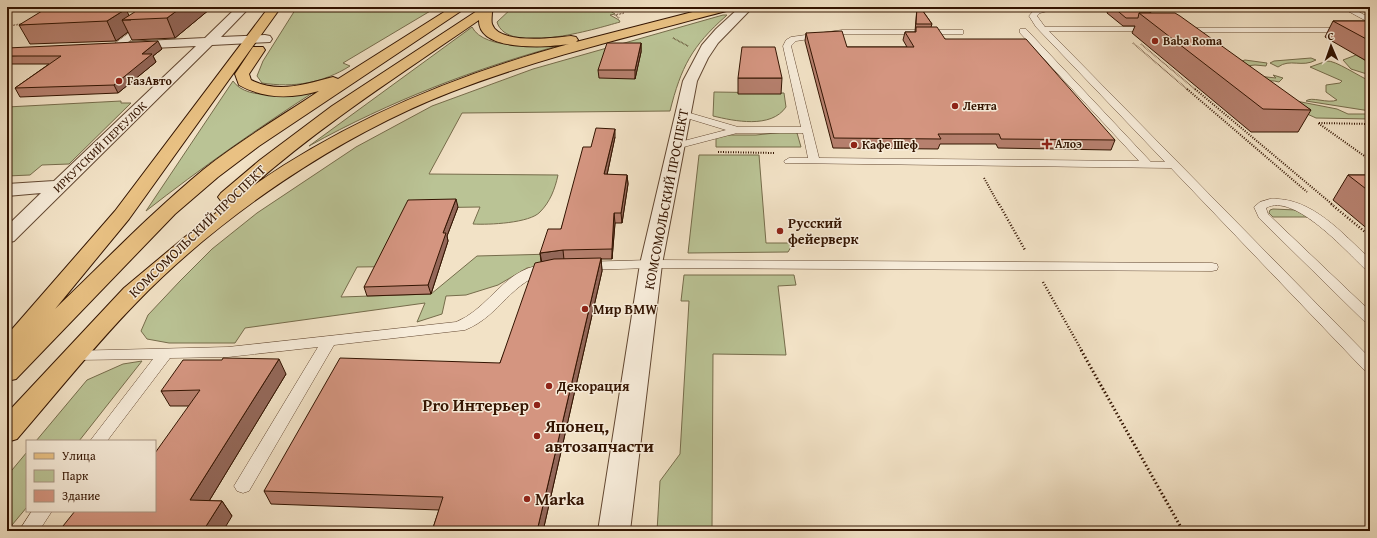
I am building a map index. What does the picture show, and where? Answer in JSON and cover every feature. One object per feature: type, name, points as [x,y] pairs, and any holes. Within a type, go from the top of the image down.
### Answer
[{"type":"main road","points":[[275,7],[242,74],[244,82],[253,89],[271,92],[307,89],[324,85],[367,66]]},
{"type":"main road","points":[[7,351],[122,215],[258,40],[290,7]]},
{"type":"main road","name":"КОМСОМОЛЬСКИЙ ПРОСПЕКТ","points":[[7,372],[168,210],[211,173],[253,142],[367,66],[461,7]]},
{"type":"main road","points":[[489,9],[484,20],[485,25],[490,32],[500,38],[526,42],[555,42],[581,38],[697,7]]},
{"type":"main road","points":[[122,303],[192,241],[258,190],[356,130],[406,106],[454,86],[503,69],[726,7]]},
{"type":"main road","name":"КОМСОМОЛЬСКИЙ ПРОСПЕКТ","points":[[7,431],[122,303],[236,190],[266,164],[338,109],[489,9]]},
{"type":"street","name":"ИРКУТСКИЙ ПЕРЕУЛОК","points":[[7,238],[244,7]]},
{"type":"street","name":"КОМСОМОЛЬСКИЙ ПРОСПЕКТ","points":[[614,531],[651,264],[690,81],[702,54],[722,30],[747,7]]},
{"type":"street","points":[[101,47],[208,41],[258,40]]},
{"type":"street","points":[[7,190],[60,186]]},
{"type":"lane","points":[[117,46],[152,20],[152,16],[164,7]]},
{"type":"lane","points":[[1059,7],[1034,13],[1034,19],[1173,165],[1370,367]]},
{"type":"lane","points":[[1310,7],[1345,7],[1370,21]]},
{"type":"lane","points":[[138,21],[152,20]]},
{"type":"lane","points":[[1043,29],[1159,30]]},
{"type":"lane","points":[[1173,30],[1370,30]]},
{"type":"lane","points":[[1023,31],[1147,164]]},
{"type":"lane","points":[[814,161],[787,46],[789,42],[802,37],[842,32],[960,32]]},
{"type":"lane","points":[[683,114],[738,130]]},
{"type":"lane","points":[[676,146],[738,130],[807,130]]},
{"type":"lane","points":[[789,161],[1173,165]]},
{"type":"lane","points":[[1370,266],[1309,212],[1283,203],[1268,202],[1260,207],[1263,215],[1370,319]]},
{"type":"lane","points":[[74,355],[228,352],[458,327],[474,320],[516,280],[526,273],[540,268],[651,264],[1212,267]]},
{"type":"lane","points":[[244,486],[329,342]]},
{"type":"lane","points":[[99,440],[165,354]]},
{"type":"lane","points":[[28,531],[42,512]]},
{"type":"path","points":[[41,14],[52,7]]},
{"type":"path","points":[[78,7],[90,13]]},
{"type":"path","points":[[7,26],[24,24]]},
{"type":"path","points":[[653,27],[702,54]]},
{"type":"path","points":[[1121,29],[1310,194]]},
{"type":"path","points":[[1121,29],[1370,236]]},
{"type":"path","points":[[1370,124],[1318,123],[1370,160]]},
{"type":"path","points":[[712,152],[775,153]]},
{"type":"path","points":[[976,163],[1183,531]]},
{"type":"green space","points":[[297,7],[437,7],[343,63],[350,66],[329,77],[308,83],[297,84],[285,85],[262,83],[257,76],[263,61]]},
{"type":"green space","points":[[513,7],[604,7],[615,14],[610,15],[620,22],[592,30],[553,37],[534,39],[517,37],[504,32],[497,22]]},
{"type":"green space","points":[[727,15],[704,37],[689,58],[679,82],[670,111],[462,113],[429,174],[558,175],[554,190],[547,204],[535,216],[528,219],[489,224],[473,224],[480,207],[410,208],[436,266],[357,267],[341,297],[431,294],[477,256],[592,253],[551,265],[527,268],[498,285],[466,295],[446,296],[442,314],[417,322],[425,303],[245,328],[235,343],[169,343],[147,339],[141,331],[148,315],[212,249],[257,213],[356,147],[432,106],[533,69]]},
{"type":"green space","points":[[472,27],[479,35],[488,40],[501,43],[529,46],[565,44],[532,53],[434,87],[371,114],[309,146]]},
{"type":"green space","points":[[1356,55],[1370,63],[1370,75],[1351,69],[1343,60]]},
{"type":"green space","points":[[1311,58],[1316,60],[1306,63],[1287,63],[1278,67],[1270,63],[1274,61]]},
{"type":"green space","points":[[1245,60],[1267,63],[1266,66],[1246,66],[1247,70],[1257,76],[1276,78],[1273,75],[1283,78],[1279,82],[1260,81],[1236,66],[1235,63]]},
{"type":"green space","points":[[1331,61],[1370,81],[1370,111],[1306,101],[1312,99],[1329,101],[1337,100],[1326,92],[1326,85],[1340,83],[1342,81],[1310,67]]},
{"type":"green space","points":[[233,81],[240,88],[249,92],[260,94],[284,94],[317,90],[230,149],[146,211]]},
{"type":"green space","points":[[714,92],[784,93],[786,107],[779,114],[762,121],[752,122],[722,118],[713,116]]},
{"type":"green space","points":[[1291,100],[1337,109],[1348,114],[1370,114],[1370,119],[1316,118],[1305,113]]},
{"type":"green space","points":[[121,101],[121,103],[131,103],[69,164],[42,165],[30,175],[7,176],[7,107]]},
{"type":"green space","points":[[794,131],[797,133],[801,147],[716,147],[716,137]]},
{"type":"green space","points":[[699,155],[759,155],[766,243],[790,243],[791,247],[788,252],[688,253]]},
{"type":"green space","points":[[1270,210],[1296,210],[1307,217],[1273,217],[1269,213]]},
{"type":"green space","points":[[684,275],[794,275],[796,285],[778,286],[786,355],[713,354],[712,531],[657,531],[660,481],[680,454],[689,301],[681,301]]},
{"type":"green space","points":[[142,361],[80,440],[37,440],[87,380],[123,364]]},
{"type":"green space","points":[[26,453],[26,508],[7,531],[7,476]]},
{"type":"building","points":[[182,7],[167,18],[122,20],[141,8]]},
{"type":"building","points":[[917,7],[920,7],[932,24],[916,24]]},
{"type":"building","points":[[1113,7],[1143,7],[1151,13],[1139,13],[1138,18],[1126,18]]},
{"type":"building","points":[[126,9],[107,21],[19,25],[42,11]]},
{"type":"building","points":[[1139,13],[1175,13],[1311,110],[1263,109]]},
{"type":"building","points":[[1333,21],[1370,21],[1370,41]]},
{"type":"building","points":[[916,27],[937,27],[945,39],[1026,39],[1115,140],[1001,139],[999,134],[938,134],[941,139],[834,138],[806,33],[842,31],[847,47],[914,47],[905,32],[916,32]]},
{"type":"building","points":[[158,41],[142,54],[152,54],[114,85],[15,88],[61,56],[7,56],[7,48]]},
{"type":"building","points":[[607,43],[641,43],[635,70],[598,70]]},
{"type":"building","points":[[742,47],[775,47],[782,78],[738,78]]},
{"type":"building","points":[[596,128],[615,129],[604,174],[627,175],[621,213],[614,213],[612,249],[563,250],[540,253],[548,229],[561,229],[583,147],[591,147]]},
{"type":"building","points":[[1348,175],[1370,175],[1370,192]]},
{"type":"building","points":[[456,199],[443,233],[446,233],[428,285],[364,287],[408,200]]},
{"type":"building","points":[[601,258],[537,531],[432,531],[443,497],[264,491],[340,358],[500,363],[535,263],[554,259]]},
{"type":"building","points":[[223,358],[279,359],[190,500],[222,501],[203,531],[59,531],[74,512],[156,512],[156,452],[200,390],[161,391],[183,360],[222,360]]},
{"type":"place","name":"Baba Roma","points":[[1155,41]]},
{"type":"place","name":"ГазАвто","points":[[119,81]]},
{"type":"place","name":"Лента","points":[[955,106]]},
{"type":"place","name":"Алоэ","points":[[1047,144]]},
{"type":"place","name":"Кафе Шеф","points":[[854,145]]},
{"type":"place","name":"Русский фейерверк","points":[[780,231]]},
{"type":"place","name":"Мир BMW","points":[[585,309]]},
{"type":"place","name":"Декорация","points":[[549,386]]},
{"type":"place","name":"Pro Интерьер","points":[[537,405]]},
{"type":"place","name":"Японец, автозапчасти","points":[[537,436]]},
{"type":"place","name":"Marka","points":[[527,499]]}]
